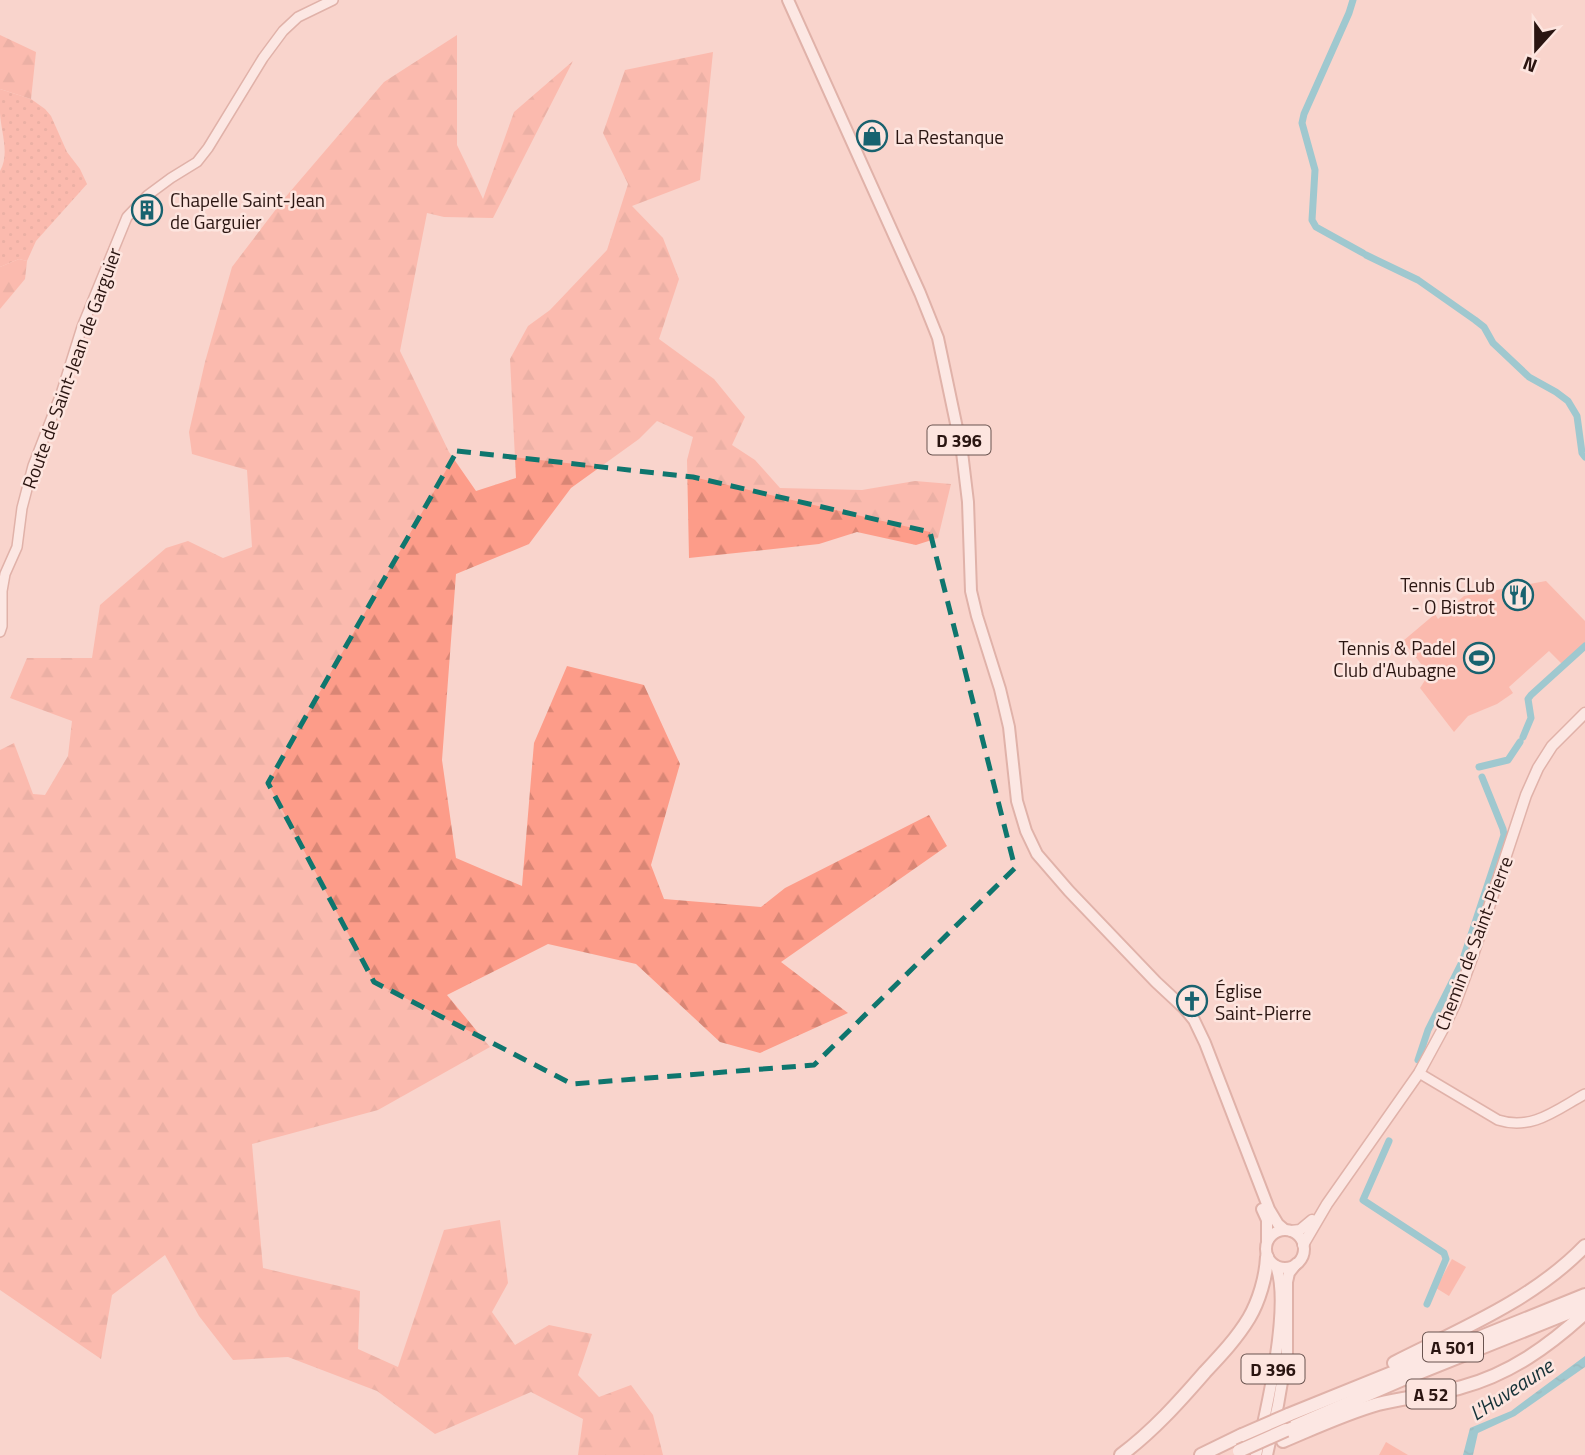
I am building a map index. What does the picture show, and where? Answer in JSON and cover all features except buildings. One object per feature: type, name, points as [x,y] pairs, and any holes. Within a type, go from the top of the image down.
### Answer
[{"type":"highway","name":"A 52","points":[[1201,1455],[1322,1400],[1503,1307],[1543,1282],[1585,1247]]},
{"type":"highway","points":[[1121,1455],[1142,1440],[1164,1418],[1235,1338],[1250,1316],[1271,1261]]},
{"type":"highway","name":"A 501","points":[[1322,1400],[1585,1294]]},
{"type":"highway","name":"A 501","points":[[1240,1454],[1413,1376],[1585,1306]]},
{"type":"highway","name":"A 52","points":[[1284,1436],[1380,1404],[1462,1387],[1512,1368],[1535,1354],[1585,1313]]},
{"type":"main road","name":"D 396","points":[[788,0],[939,338],[962,452],[968,502],[971,591],[1009,727],[1017,801],[1028,837],[1037,854],[1069,891],[1194,1020],[1269,1209],[1278,1224],[1288,1230]]},
{"type":"main road","name":"Chemin de Saint-Pierre","points":[[1303,1245],[1327,1204],[1419,1073],[1455,1004],[1526,795],[1538,768],[1552,746],[1585,713]]},
{"type":"main road","name":"D 396","points":[[1229,1103],[1246,1164],[1267,1220],[1267,1241]]},
{"type":"main road","name":"Chemin de Saint-Pierre","points":[[1288,1230],[1300,1230],[1306,1226],[1327,1204]]},
{"type":"main road","points":[[1288,1230],[1297,1234],[1303,1245],[1303,1253],[1296,1265],[1282,1268],[1271,1261],[1266,1252],[1267,1241],[1277,1231],[1288,1230]]},
{"type":"main road","name":"D 396","points":[[1256,1455],[1278,1342],[1278,1273],[1271,1261]]},
{"type":"main road","name":"D 396","points":[[1267,1455],[1279,1405],[1287,1353],[1287,1282],[1289,1273],[1296,1265]]},
{"type":"street","name":"Route de Saint-Jean de Garguier","points":[[0,632],[5,574],[17,547],[22,508],[33,466],[61,394],[82,327],[127,217],[148,195],[197,162],[283,31],[298,18],[333,0]]},
{"type":"street","points":[[1419,1073],[1498,1120],[1510,1124],[1530,1123],[1585,1094]]},
{"type":"highlighted area","points":[[457,451],[693,477],[930,532],[1015,868],[814,1065],[572,1084],[374,982],[268,783]]},
{"type":"green space","points":[[0,35],[36,52],[31,99],[0,89]]},
{"type":"green space","points":[[457,35],[457,145],[483,199],[514,112],[573,61],[493,218],[444,217],[427,213],[400,351],[449,452],[476,491],[516,478],[510,359],[528,326],[550,310],[607,250],[628,184],[603,133],[625,70],[713,52],[700,180],[632,206],[663,238],[679,279],[659,339],[714,379],[745,417],[732,445],[755,460],[780,488],[862,490],[915,481],[951,484],[938,538],[916,545],[857,532],[819,544],[689,558],[687,460],[693,437],[657,421],[639,439],[571,488],[529,544],[456,574],[442,760],[456,858],[522,886],[534,743],[567,666],[644,685],[680,764],[651,865],[664,899],[761,907],[785,888],[929,815],[947,846],[781,962],[848,1013],[760,1053],[720,1042],[636,964],[548,944],[447,995],[490,1047],[378,1110],[252,1144],[263,1268],[360,1291],[358,1349],[398,1367],[444,1230],[500,1220],[508,1283],[492,1312],[515,1345],[549,1325],[592,1334],[578,1375],[599,1397],[631,1385],[653,1415],[663,1455],[578,1455],[583,1419],[531,1392],[435,1434],[377,1391],[288,1357],[233,1360],[199,1316],[165,1255],[112,1295],[101,1359],[0,1290],[0,750],[14,743],[33,794],[45,795],[68,756],[72,721],[10,698],[27,658],[92,658],[100,605],[166,548],[188,541],[223,558],[252,547],[247,470],[192,454],[189,432],[205,362],[232,267],[283,200],[384,82]]},
{"type":"green space","points":[[0,89],[31,99],[45,109],[87,184],[36,241],[27,261],[19,259],[0,267],[0,171],[5,150]]},
{"type":"green space","points":[[19,259],[27,261],[25,279],[0,309],[0,267]]},
{"type":"green space","name":"Tennis & Padel Club d'Aubagne","points":[[1546,581],[1585,621],[1585,651],[1564,666],[1549,651],[1509,687],[1513,693],[1497,704],[1468,716],[1454,732],[1420,688],[1429,674],[1403,641],[1435,614],[1438,619],[1464,596]]},
{"type":"green space","points":[[1452,1259],[1466,1267],[1449,1296],[1436,1288]]},
{"type":"green space","points":[[1386,1442],[1408,1455],[1379,1455]]},
{"type":"water","points":[[1585,1356],[1585,1367],[1515,1416],[1478,1433],[1473,1455],[1463,1455],[1470,1428],[1511,1411]]},
{"type":"waterway","points":[[1353,0],[1302,123],[1315,170],[1312,220],[1316,227],[1363,253]]},
{"type":"waterway","points":[[1366,255],[1418,280],[1475,320],[1484,327],[1493,343],[1529,377],[1568,401],[1577,416],[1582,453],[1585,457]]},
{"type":"waterway","points":[[1523,737],[1531,718],[1528,699],[1585,646]]},
{"type":"waterway","points":[[1479,767],[1508,760],[1520,742]]},
{"type":"waterway","points":[[1418,1060],[1428,1030],[1462,962],[1504,835],[1482,777]]},
{"type":"waterway","points":[[1389,1141],[1363,1200],[1444,1253],[1446,1259],[1427,1304]]},
{"type":"place","name":"La Restanque","points":[[872,136]]},
{"type":"place","name":"Chapelle Saint-Jean de Garguier","points":[[147,210]]},
{"type":"place","name":"Tennis CLub - O Bistrot","points":[[1518,595]]},
{"type":"place","name":"Tennis & Padel Club d'Aubagne","points":[[1479,658]]},
{"type":"place","name":"Église Saint-Pierre","points":[[1192,1001]]},
{"type":"water label","name":"L'Huveaune","points":[[1511,1389]]}]
